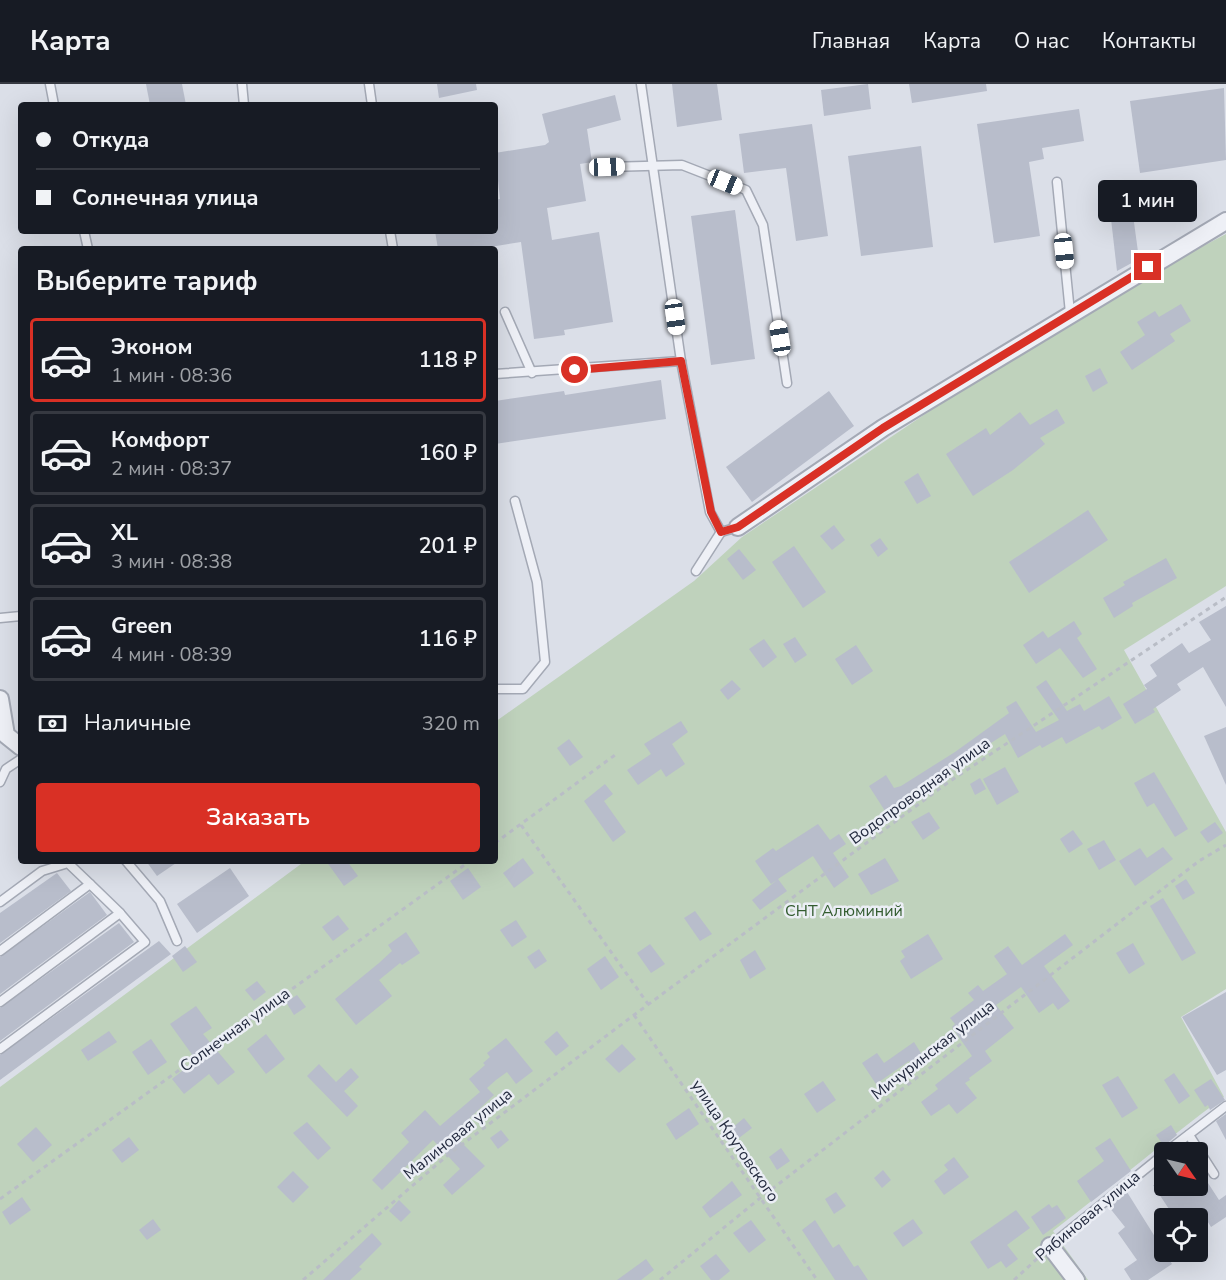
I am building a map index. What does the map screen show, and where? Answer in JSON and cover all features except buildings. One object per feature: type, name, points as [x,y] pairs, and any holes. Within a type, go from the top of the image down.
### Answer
[{"type":"street","points":[[738,527],[883,428],[1070,313],[1226,221]]},
{"type":"street","points":[[0,699],[6,735],[18,745]]},
{"type":"street","points":[[1050,1246],[1076,1280]]},
{"type":"lane","points":[[50,84],[53,102]]},
{"type":"lane","points":[[242,84],[244,102]]},
{"type":"lane","points":[[369,84],[372,102]]},
{"type":"lane","points":[[641,84],[681,361],[711,512],[721,532]]},
{"type":"lane","points":[[607,167],[682,165],[746,190],[763,225],[787,383]]},
{"type":"lane","points":[[1057,182],[1070,313]]},
{"type":"lane","points":[[506,312],[532,373]]},
{"type":"lane","points":[[498,374],[681,361]]},
{"type":"lane","points":[[498,689],[523,689],[545,662],[537,582],[515,501]]},
{"type":"lane","points":[[696,571],[721,532],[738,527]]},
{"type":"lane","points":[[0,618],[18,616]]},
{"type":"lane","points":[[0,782],[6,769],[18,761]]},
{"type":"lane","points":[[0,902],[42,871],[65,864]]},
{"type":"lane","points":[[0,1049],[145,942],[120,912],[69,864]]},
{"type":"lane","points":[[129,864],[160,901],[177,941]]},
{"type":"lane","points":[[0,951],[90,884]]},
{"type":"lane","points":[[0,1002],[120,912]]},
{"type":"lane","name":"Рябиновая улица","points":[[1180,1142],[1226,1106]]},
{"type":"lane","points":[[1189,1135],[1214,1174]]},
{"type":"lane","name":"Рябиновая улица","points":[[1050,1246],[1154,1162]]},
{"type":"path","name":"Водопроводная улица","points":[[634,1015],[946,784],[1226,597]]},
{"type":"path","points":[[498,841],[521,825],[523,820],[615,755]]},
{"type":"path","points":[[521,825],[649,1005]]},
{"type":"path","name":"Мичуринская улица","points":[[660,1280],[759,1199],[1198,861],[1226,845]]},
{"type":"path","name":"Солнечная улица","points":[[0,1199],[466,864]]},
{"type":"path","name":"улица Крутовского","points":[[634,1015],[759,1199],[818,1280]]},
{"type":"path","name":"Малиновая улица","points":[[303,1280],[448,1155],[634,1015]]},
{"type":"path","name":"Рябиновая улица","points":[[1014,1280],[1050,1246]]},
{"type":"green space","name":"СНТ Алюминий","points":[[1226,234],[1226,586],[1124,650],[1226,832],[1226,989],[1181,1017],[1224,1097],[1166,1142],[1154,1142],[1154,1151],[1053,1231],[1088,1280],[0,1280],[0,1087],[301,864],[498,864],[498,720],[694,581],[742,537],[967,386],[1110,295]]},
{"type":"route","points":[[575,370],[681,361],[711,512],[721,532],[738,527],[883,428],[1148,267]]}]
